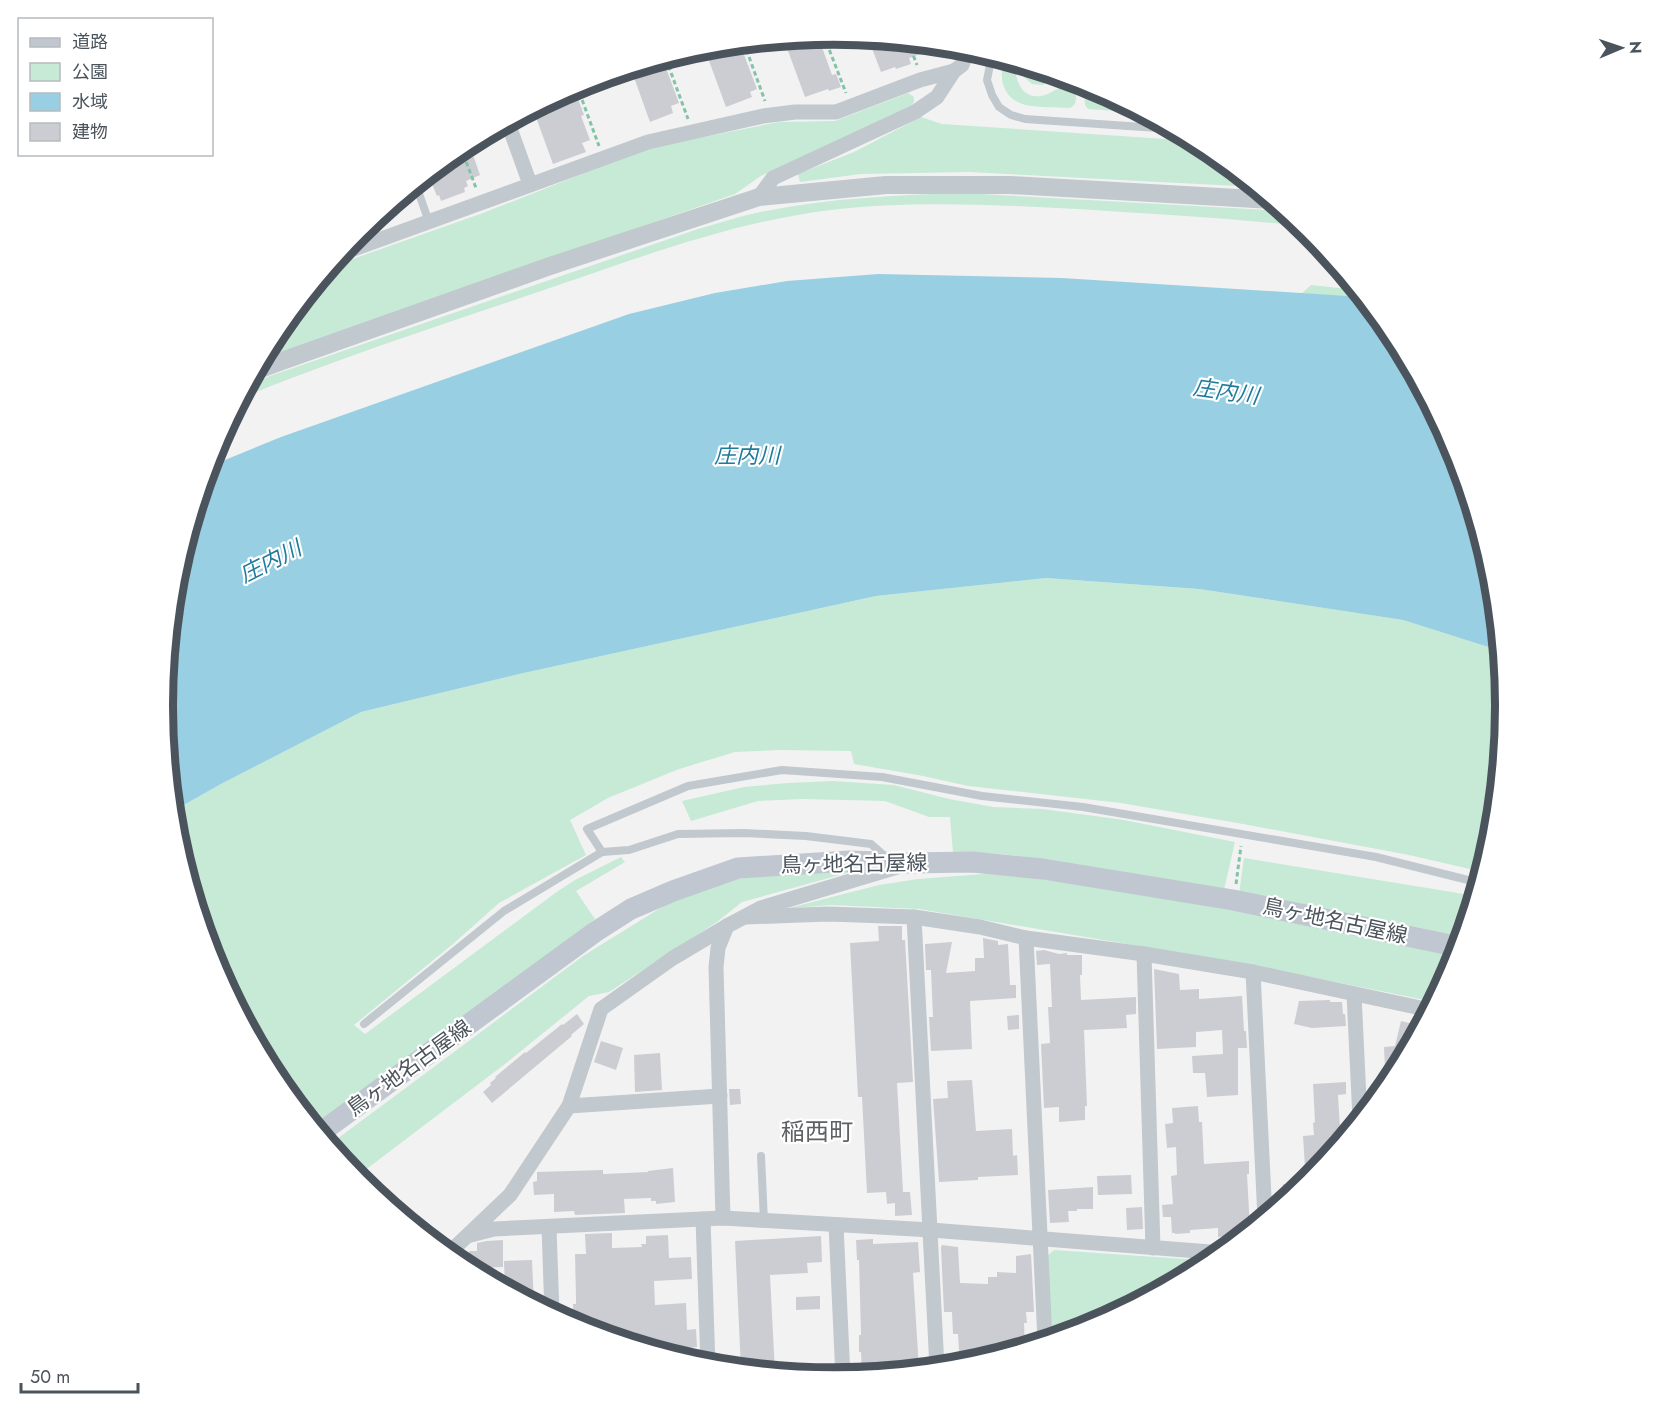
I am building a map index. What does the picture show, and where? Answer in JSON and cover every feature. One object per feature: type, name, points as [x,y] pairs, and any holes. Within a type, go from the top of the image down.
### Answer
[{"type":"main road","name":"鳥ヶ地名古屋線","points":[[326,1129],[595,932],[631,909],[738,868],[849,861],[972,862],[1043,869],[1233,900],[1451,945]]},
{"type":"street","points":[[759,197],[773,178],[915,112],[937,97],[954,71],[962,65],[964,58]]},
{"type":"street","points":[[359,247],[648,142],[764,116],[795,112],[836,112],[920,80],[954,71]]},
{"type":"street","points":[[511,130],[530,184]]},
{"type":"street","points":[[268,366],[550,266],[759,197],[886,185],[1010,185],[1259,199]]},
{"type":"street","points":[[455,1248],[510,1195],[569,1106],[601,1009],[673,958],[761,908],[900,863]]},
{"type":"street","points":[[746,917],[828,914],[915,917],[981,927],[1026,938],[1253,972],[1422,1009]]},
{"type":"street","points":[[915,917],[937,1359]]},
{"type":"street","points":[[723,1218],[716,967],[718,948],[727,926]]},
{"type":"street","points":[[1026,938],[1046,1333]]},
{"type":"street","points":[[1144,954],[1153,1248]]},
{"type":"street","points":[[1253,972],[1265,1209]]},
{"type":"street","points":[[1354,994],[1359,1108]]},
{"type":"street","points":[[569,1106],[720,1096]]},
{"type":"street","points":[[467,1236],[494,1229],[723,1218],[931,1230],[1209,1252]]},
{"type":"street","points":[[703,1219],[708,1355]]},
{"type":"street","points":[[836,1225],[843,1368]]},
{"type":"street","points":[[549,1227],[552,1304]]},
{"type":"lane","points":[[990,64],[987,80],[992,95],[999,108],[1011,115],[1025,119],[1154,128]]},
{"type":"lane","points":[[419,193],[429,222]]},
{"type":"lane","points":[[602,852],[587,829],[688,786],[782,770],[882,777],[982,796],[1083,807],[1376,857],[1472,881]]},
{"type":"lane","points":[[364,1024],[504,911],[602,852],[629,850],[678,834],[744,833],[806,836],[871,844],[900,863]]},
{"type":"lane","points":[[761,1156],[764,1221]]},
{"type":"path","points":[[828,45],[847,98]]},
{"type":"path","points":[[911,50],[918,69]]},
{"type":"path","points":[[747,51],[767,106]]},
{"type":"path","points":[[669,67],[690,123]]},
{"type":"path","points":[[580,95],[601,152]]},
{"type":"path","points":[[465,158],[479,196]]},
{"type":"path","points":[[1233,900],[1239,855]]},
{"type":"green space","points":[[1003,67],[1016,71],[1020,86],[1028,94],[1034,96],[1046,95],[1062,87],[1071,90],[1076,95],[1075,104],[1070,108],[1037,107],[1018,102],[1012,99],[1004,88]]},
{"type":"green space","points":[[1024,73],[1049,81],[1043,85],[1032,84],[1024,77]]},
{"type":"green space","points":[[908,93],[914,97],[914,102],[909,108],[761,176],[735,194],[275,355],[310,304],[345,262],[483,213],[648,148],[779,122],[835,121]]},
{"type":"green space","points":[[1084,94],[1124,112],[1088,109],[1085,105]]},
{"type":"green space","points":[[921,117],[942,124],[1174,140],[1202,156],[1242,186],[969,172],[861,174],[800,182],[798,174],[854,152]]},
{"type":"green space","points":[[964,193],[1272,210],[1287,224],[1078,209],[955,204],[862,207],[794,216],[720,232],[648,254],[390,342],[252,394],[259,381],[270,376],[698,229],[757,213],[790,207],[889,196]]},
{"type":"green space","points":[[1311,285],[1347,289],[1354,297],[1348,296],[1301,294]]},
{"type":"green space","points":[[1046,578],[1199,589],[1403,620],[1493,649],[1495,750],[1483,836],[1475,870],[1409,855],[1121,803],[968,786],[854,764],[851,751],[735,752],[679,769],[608,798],[570,820],[586,855],[499,903],[354,1025],[365,1034],[558,891],[621,857],[625,862],[576,891],[595,919],[320,1122],[284,1074],[241,999],[223,960],[196,878],[181,806],[361,712],[519,674],[876,596]]},
{"type":"green space","points":[[833,781],[894,785],[993,807],[1043,809],[1124,820],[1235,842],[1224,890],[1043,859],[953,852],[950,817],[929,817],[885,801],[803,799],[758,801],[691,821],[682,801],[744,787]]},
{"type":"green space","points":[[1244,858],[1468,895],[1454,937],[1239,894]]},
{"type":"green space","points":[[865,868],[742,902],[717,922],[609,992],[589,996],[505,1064],[364,1171],[335,1141],[583,956],[683,894],[746,877]]},
{"type":"green space","points":[[984,874],[1037,876],[1206,904],[1449,952],[1427,1000],[1257,966],[919,909],[829,905],[785,909],[879,885],[918,879]]},
{"type":"green space","points":[[1054,1250],[1197,1260],[1127,1300],[1052,1331],[1047,1256]]},
{"type":"water","name":"庄内川","points":[[878,274],[1062,278],[1354,297],[1385,339],[1407,376],[1446,453],[1473,535],[1483,577],[1493,649],[1403,620],[1199,589],[1046,578],[876,596],[519,674],[361,712],[181,806],[174,750],[174,663],[186,577],[208,494],[220,462],[281,437],[629,314],[715,293],[787,281]]},
{"type":"building","points":[[821,45],[832,75],[836,74],[841,87],[805,97],[786,47]]},
{"type":"building","points":[[871,46],[922,51],[923,53],[909,58],[911,64],[881,72]]},
{"type":"building","points":[[743,52],[757,89],[750,92],[752,97],[726,107],[708,58]]},
{"type":"building","points":[[666,67],[679,103],[671,106],[673,113],[650,122],[634,77]]},
{"type":"building","points":[[577,97],[584,115],[581,116],[590,140],[582,143],[586,152],[553,164],[536,116]]},
{"type":"building","points":[[473,155],[480,175],[466,181],[468,186],[464,188],[465,192],[441,201],[439,195],[437,196],[431,182],[462,160]]},
{"type":"building","points":[[878,926],[902,926],[902,940],[905,940],[913,1082],[897,1083],[903,1192],[910,1192],[912,1215],[895,1216],[895,1203],[887,1204],[886,1192],[867,1193],[862,1097],[858,1097],[850,943],[879,941]]},
{"type":"building","points":[[983,938],[998,941],[998,945],[1008,944],[1010,985],[1016,985],[1016,998],[970,1001],[972,1049],[931,1051],[929,1017],[933,1017],[931,970],[926,970],[925,944],[952,942],[946,973],[975,971],[975,958],[984,958]]},
{"type":"building","points":[[1044,950],[1059,954],[1082,955],[1081,1000],[1136,997],[1136,1014],[1126,1015],[1127,1028],[1084,1030],[1087,1106],[1085,1106],[1085,1120],[1059,1122],[1059,1107],[1044,1108],[1041,1044],[1050,1043],[1048,1007],[1052,1007],[1050,964],[1037,965],[1036,951]]},
{"type":"building","points":[[1154,969],[1179,974],[1180,990],[1199,989],[1199,999],[1242,996],[1247,1048],[1238,1048],[1238,1095],[1207,1097],[1205,1073],[1193,1073],[1192,1056],[1223,1054],[1222,1030],[1196,1032],[1196,1047],[1157,1049]]},
{"type":"building","points":[[1330,1000],[1330,1002],[1342,1002],[1346,1026],[1312,1028],[1294,1024],[1299,1001]]},
{"type":"building","points":[[577,1014],[584,1024],[492,1103],[483,1092],[491,1085],[495,1077]]},
{"type":"building","points":[[1019,1015],[1019,1029],[1008,1030],[1007,1016]]},
{"type":"building","points":[[1401,1021],[1414,1024],[1385,1074],[1384,1047],[1395,1046]]},
{"type":"building","points":[[601,1041],[623,1048],[616,1070],[594,1062]]},
{"type":"building","points":[[660,1053],[662,1090],[635,1092],[634,1055]]},
{"type":"building","points":[[972,1080],[976,1131],[1012,1129],[1013,1156],[1017,1155],[1018,1175],[939,1182],[933,1099],[948,1098],[947,1081]]},
{"type":"building","points":[[1346,1082],[1346,1094],[1338,1095],[1340,1133],[1305,1171],[1303,1136],[1314,1135],[1313,1084]]},
{"type":"building","points":[[729,1089],[740,1089],[741,1104],[730,1105]]},
{"type":"building","points":[[1198,1106],[1199,1122],[1202,1122],[1204,1164],[1249,1161],[1249,1174],[1247,1174],[1250,1221],[1230,1236],[1218,1237],[1218,1228],[1190,1230],[1190,1233],[1175,1234],[1172,1233],[1171,1217],[1163,1217],[1162,1205],[1173,1204],[1171,1176],[1177,1175],[1176,1147],[1167,1148],[1165,1124],[1173,1123],[1172,1108]]},
{"type":"building","points":[[673,1168],[675,1202],[656,1204],[656,1201],[651,1201],[651,1198],[624,1199],[625,1213],[575,1215],[574,1211],[554,1212],[554,1194],[534,1195],[533,1182],[537,1181],[537,1172],[603,1170],[603,1174],[648,1172]]},
{"type":"building","points":[[1131,1175],[1132,1194],[1098,1195],[1097,1176]]},
{"type":"building","points":[[1283,1184],[1292,1184],[1283,1192]]},
{"type":"building","points":[[1093,1187],[1093,1209],[1068,1211],[1069,1222],[1050,1223],[1048,1190]]},
{"type":"building","points":[[1142,1207],[1143,1229],[1127,1230],[1126,1208]]},
{"type":"building","points":[[612,1233],[612,1248],[642,1247],[641,1244],[646,1244],[646,1236],[668,1235],[669,1258],[691,1257],[692,1279],[654,1281],[655,1305],[686,1303],[687,1330],[696,1329],[697,1347],[679,1349],[663,1345],[622,1333],[574,1315],[573,1304],[576,1304],[575,1254],[586,1254],[585,1234]]},
{"type":"building","points":[[821,1236],[822,1262],[807,1263],[808,1273],[770,1275],[775,1365],[741,1361],[735,1241]]},
{"type":"building","points":[[873,1239],[873,1244],[918,1242],[920,1272],[913,1273],[919,1362],[862,1367],[861,1352],[859,1352],[859,1335],[861,1335],[859,1260],[857,1260],[856,1240]]},
{"type":"building","points":[[503,1240],[503,1267],[485,1268],[469,1258],[469,1251],[477,1251],[477,1243]]},
{"type":"building","points":[[942,1245],[958,1247],[960,1283],[988,1284],[988,1277],[997,1277],[997,1272],[1016,1273],[1016,1256],[1031,1254],[1034,1312],[1026,1312],[1025,1340],[959,1356],[958,1334],[953,1334],[952,1312],[944,1312]]},
{"type":"building","points":[[532,1260],[534,1295],[505,1279],[504,1261]]},
{"type":"building","points":[[820,1296],[820,1309],[796,1310],[796,1297]]},
{"type":"district","name":"稲西町","points":[[817,1131]]}]
